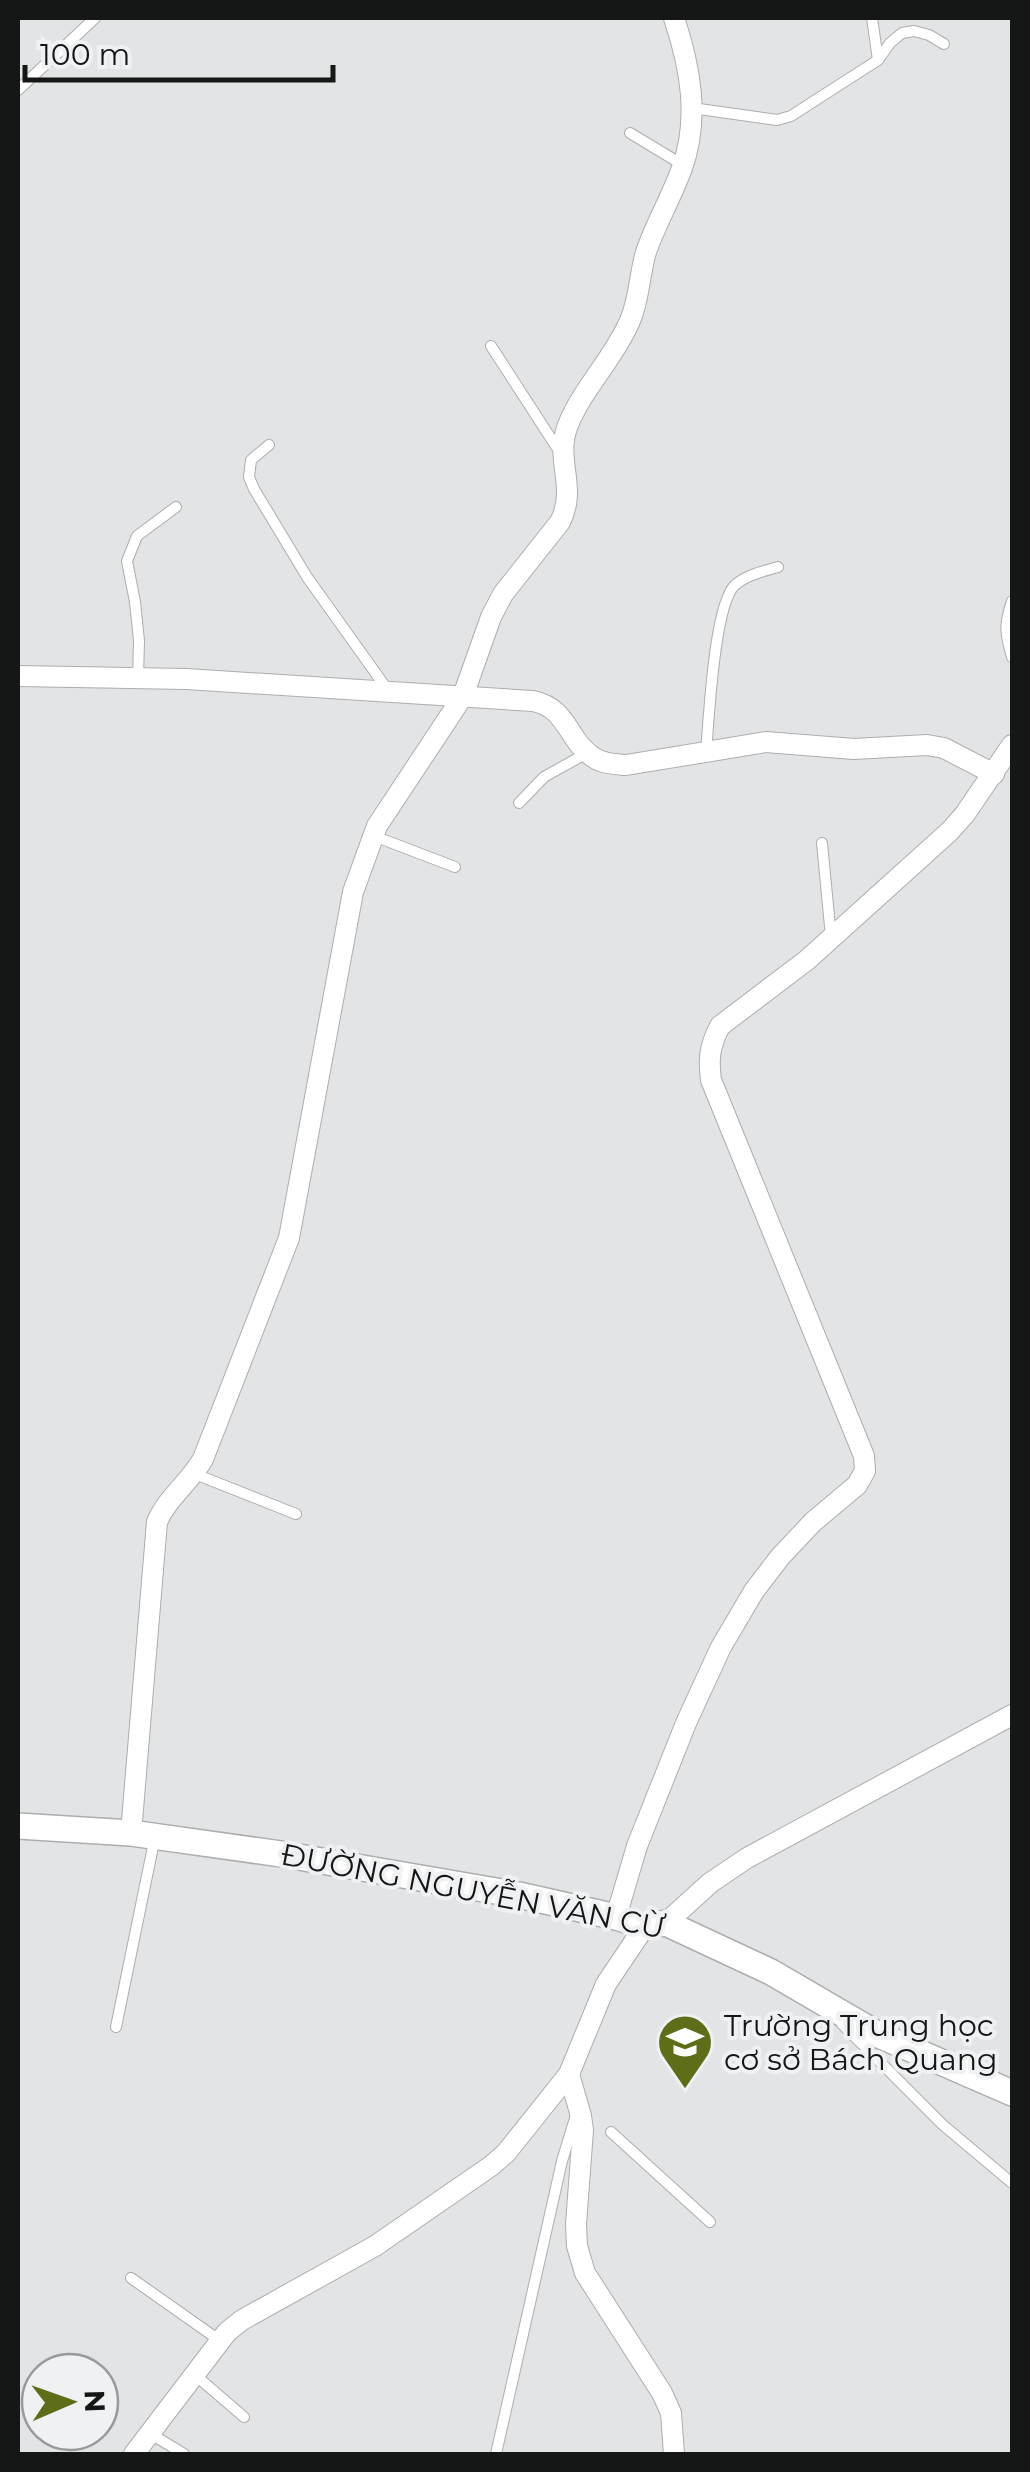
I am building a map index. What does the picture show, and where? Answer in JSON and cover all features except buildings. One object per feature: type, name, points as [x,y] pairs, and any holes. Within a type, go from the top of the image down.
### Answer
[{"type":"street","points":[[143,1835],[157,1522],[162,1509],[203,1459],[289,1238],[353,892],[377,826],[463,696],[491,616],[503,594],[567,509],[563,442],[568,424],[628,326],[648,248],[683,165],[692,125],[691,87],[674,18]]},
{"type":"street","points":[[18,676],[186,679],[546,704],[595,759],[626,765],[766,742],[854,749],[926,744],[944,748],[994,774]]},
{"type":"street","points":[[616,1918],[637,1846],[686,1723],[722,1647],[754,1591],[780,1557],[813,1522],[857,1485],[864,1471],[864,1456],[711,1080],[708,1060],[712,1041],[720,1026],[807,960],[950,830],[1012,745]]},
{"type":"street","points":[[134,2454],[219,2340],[242,2320],[392,2235],[506,2152],[569,2074],[606,1984],[655,1925],[747,1858],[1012,1715]]},
{"type":"street","name":"ĐƯỜNG NGUYỄN VĂN CỪ","points":[[18,1826],[143,1835],[414,1876],[655,1925],[771,1972],[879,2035],[1012,2093]]},
{"type":"street","points":[[569,2074],[586,2115],[577,2246],[585,2273],[672,2414],[674,2454]]},
{"type":"lane","points":[[18,90],[95,18]]},
{"type":"lane","points":[[872,18],[878,60]]},
{"type":"lane","points":[[692,108],[777,120],[791,116],[878,60],[902,33],[914,30],[944,44]]},
{"type":"lane","points":[[630,133],[683,165]]},
{"type":"lane","points":[[491,346],[564,458]]},
{"type":"lane","points":[[269,446],[251,460],[249,477],[254,488],[307,577],[388,692]]},
{"type":"lane","points":[[138,678],[135,602],[127,562],[137,536],[176,507]]},
{"type":"lane","points":[[706,752],[727,596],[745,578],[778,567]]},
{"type":"lane","points":[[1012,601],[1005,632],[1012,657]]},
{"type":"lane","points":[[518,803],[544,777],[588,752]]},
{"type":"lane","points":[[373,836],[454,867]]},
{"type":"lane","points":[[822,843],[831,938]]},
{"type":"lane","points":[[194,1474],[296,1514]]},
{"type":"lane","points":[[116,2027],[143,1835]]},
{"type":"lane","points":[[817,1998],[943,2125],[1012,2183]]},
{"type":"lane","points":[[496,2454],[562,2161],[586,2115]]},
{"type":"lane","points":[[610,2132],[710,2222]]},
{"type":"lane","points":[[131,2278],[219,2340]]},
{"type":"lane","points":[[194,2374],[244,2417]]},
{"type":"lane","points":[[150,2433],[184,2454]]},
{"type":"place","name":"Trường Trung học cơ sở Bách Quang","points":[[685,2091]]}]
